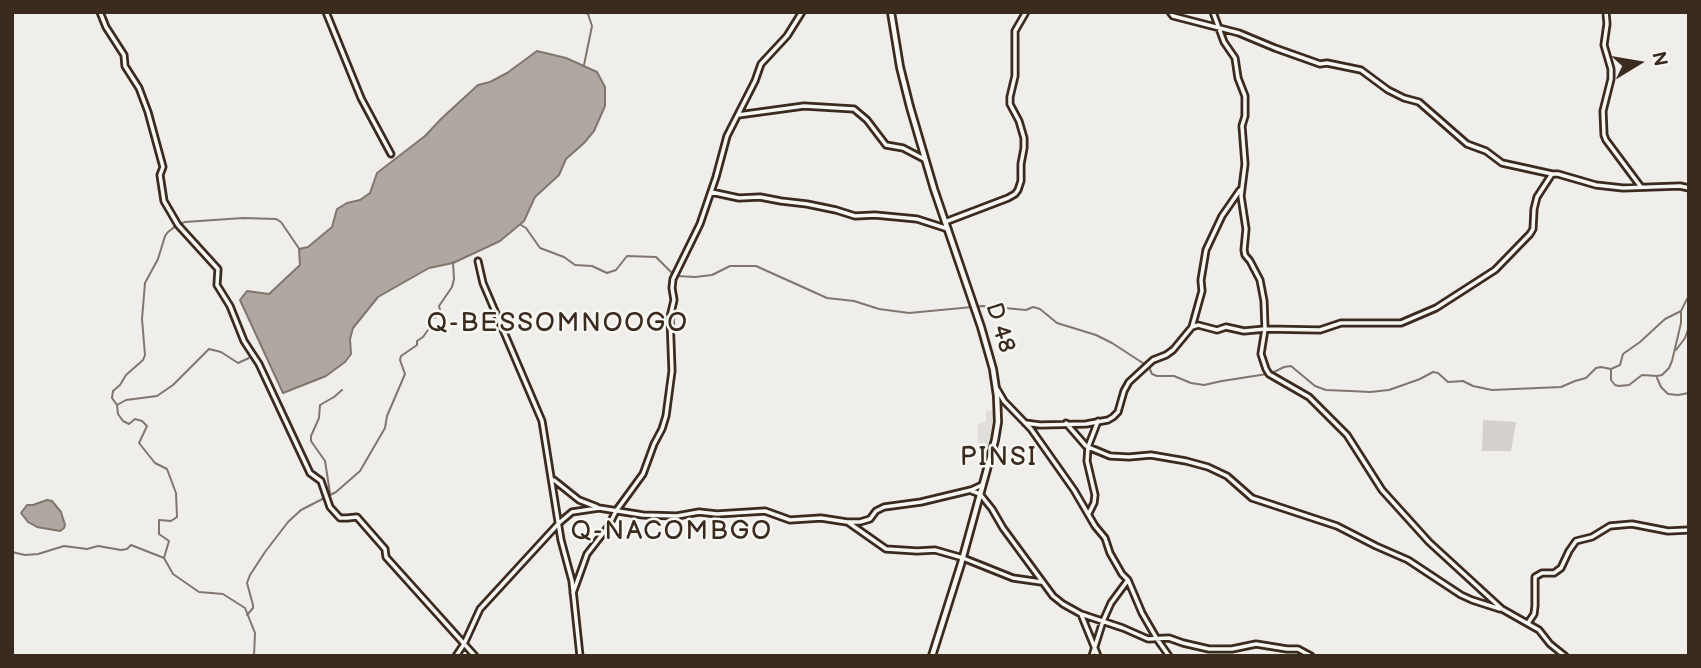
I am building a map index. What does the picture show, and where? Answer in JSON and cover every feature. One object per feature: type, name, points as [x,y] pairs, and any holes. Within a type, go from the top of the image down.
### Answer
[{"type":"street","points":[[100,12],[124,55],[125,66],[139,88],[148,112],[163,167],[160,175],[164,201],[178,225],[218,269],[218,285],[244,341],[259,363],[310,473],[321,481],[330,506],[340,517],[357,517],[385,549],[386,557],[475,656]]},
{"type":"street","points":[[326,12],[361,98],[391,153]]},
{"type":"street","points":[[573,593],[587,554],[643,474],[666,416],[672,371],[670,317],[674,300],[673,279],[700,224],[727,136],[761,64],[787,36],[802,12]]},
{"type":"street","name":"D 48","points":[[891,12],[902,74],[926,160],[981,327],[996,387],[997,432],[963,558],[932,656]]},
{"type":"street","points":[[945,222],[1009,198],[1018,190],[1024,138],[1010,104],[1010,97],[1015,76],[1014,32],[1026,12]]},
{"type":"street","points":[[1170,12],[1173,16],[1238,33],[1320,64],[1361,69],[1388,90],[1419,102],[1467,144],[1486,151],[1502,163],[1596,185],[1623,188],[1689,188]]},
{"type":"street","points":[[1213,12],[1224,42],[1235,58],[1238,78],[1245,96],[1242,126],[1245,164],[1241,188],[1247,229],[1244,250],[1260,280],[1264,301],[1265,329],[1261,354],[1266,369],[1269,374],[1309,397],[1347,435],[1382,490],[1429,542],[1502,609],[1539,630],[1550,644],[1565,656]]},
{"type":"street","points":[[1606,12],[1604,45],[1611,79],[1604,111],[1604,135],[1641,187]]},
{"type":"street","points":[[738,115],[804,106],[853,109],[867,120],[886,145],[903,148],[926,160]]},
{"type":"street","points":[[1192,327],[1198,325],[1217,330],[1226,327],[1244,331],[1320,330],[1341,323],[1401,323],[1436,308],[1495,270],[1533,229],[1537,197],[1552,174]]},
{"type":"street","points":[[1025,423],[1086,424],[1108,420],[1118,412],[1129,382],[1153,360],[1173,350],[1192,327],[1202,291],[1206,250],[1222,216],[1241,188]]},
{"type":"street","points":[[711,192],[739,198],[760,197],[807,204],[855,216],[917,219],[948,229]]},
{"type":"street","points":[[478,261],[483,283],[542,421],[561,540],[572,581],[580,656]]},
{"type":"street","points":[[996,387],[1004,401],[1031,429],[1105,538],[1110,553],[1128,580],[1142,613],[1169,656]]},
{"type":"street","points":[[1088,514],[1095,495],[1087,461],[1088,447],[1098,422]]},
{"type":"street","points":[[1066,423],[1088,447],[1110,456],[1151,455],[1186,460],[1208,467],[1227,476],[1252,498],[1337,526],[1408,560],[1472,600],[1502,609]]},
{"type":"street","points":[[552,478],[579,499],[599,508],[616,511],[677,516],[699,512],[718,514],[765,511],[790,520],[821,518],[847,522],[870,519],[876,511],[884,507],[920,502],[982,485]]},
{"type":"street","points":[[971,490],[980,494],[992,509],[1056,599],[1081,614],[1148,639],[1169,638],[1209,649],[1232,649],[1256,644],[1298,649],[1311,656]]},
{"type":"street","points":[[456,656],[480,609],[559,523],[572,512],[599,508]]},
{"type":"street","points":[[847,522],[886,549],[935,550],[1007,576],[1043,582]]},
{"type":"street","points":[[1528,624],[1534,614],[1535,577],[1542,573],[1555,573],[1561,568],[1576,541],[1592,537],[1610,526],[1632,524],[1668,531],[1688,529]]},
{"type":"street","points":[[1092,656],[1111,603],[1128,580]]},
{"type":"street","points":[[1081,614],[1097,656]]},
{"type":"shaded area","points":[[537,51],[566,58],[597,72],[605,87],[605,106],[594,131],[566,159],[559,175],[535,197],[524,221],[500,241],[453,263],[429,268],[378,297],[353,328],[350,339],[351,354],[345,362],[326,376],[283,393],[240,300],[247,291],[269,294],[300,265],[299,249],[308,247],[332,227],[337,209],[370,193],[377,173],[425,136],[478,85],[507,73]]},
{"type":"shaded area","points":[[997,409],[998,422],[987,469],[982,467],[978,424],[986,422],[986,411]]},
{"type":"shaded area","points":[[1483,420],[1516,422],[1511,451],[1482,451]]},
{"type":"shaded area","points":[[52,501],[61,512],[65,525],[60,531],[37,527],[28,522],[21,513],[27,505]]},
{"type":"waterway","points":[[583,12],[588,14],[592,26],[584,65]]},
{"type":"waterway","points":[[117,405],[112,398],[113,391],[145,355],[142,319],[145,283],[168,232],[185,222],[276,219],[281,222],[300,250]]},
{"type":"waterway","points":[[521,225],[540,248],[564,257],[575,265],[592,266],[607,273],[616,270],[627,256],[656,257],[673,274]]},
{"type":"waterway","points":[[247,615],[253,608],[247,583],[250,575],[288,522],[301,510],[336,492],[360,471],[385,428],[387,416],[405,374],[401,356],[417,345],[417,341],[430,327],[429,320],[436,317],[440,310],[439,306],[452,287],[453,262]]},
{"type":"waterway","points":[[677,276],[712,275],[730,266],[756,266],[827,298],[854,301],[879,309],[909,313],[983,306],[1026,310],[1033,307],[1040,309],[1057,323],[1112,343],[1149,367],[1152,374],[1157,376],[1174,376],[1204,385],[1267,374]]},
{"type":"waterway","points":[[1272,373],[1291,366],[1315,386],[1326,390],[1389,390],[1433,372],[1448,382],[1463,381],[1492,390],[1561,387],[1586,378],[1596,368],[1611,369],[1620,365],[1623,354],[1665,319],[1681,311],[1689,295]]},
{"type":"waterway","points":[[1611,369],[1611,380],[1619,386],[1629,385],[1642,375],[1662,375],[1672,361],[1681,312]]},
{"type":"waterway","points":[[1676,350],[1689,327]]},
{"type":"waterway","points":[[249,358],[238,363],[221,352],[209,349],[173,385],[157,396],[126,400],[117,405],[118,414],[123,421],[129,424],[135,419],[147,426],[139,443],[155,463],[167,469],[176,493],[177,517],[171,521],[159,520],[159,534],[169,541],[164,558],[173,574],[199,592],[223,594],[245,608],[255,633],[254,656]]},
{"type":"waterway","points":[[1657,378],[1668,394],[1689,393]]},
{"type":"waterway","points":[[330,493],[325,461],[311,441],[311,436],[319,418],[320,405],[342,390]]},
{"type":"waterway","points":[[12,552],[38,554],[64,546],[87,549],[98,546],[121,550],[131,545],[164,558]]},
{"type":"district","name":"Q-BESSOMNOOGO","points":[[558,324]]},
{"type":"district","name":"PINSI","points":[[999,458]]},
{"type":"district","name":"Q-NACOMBGO","points":[[672,532]]}]
